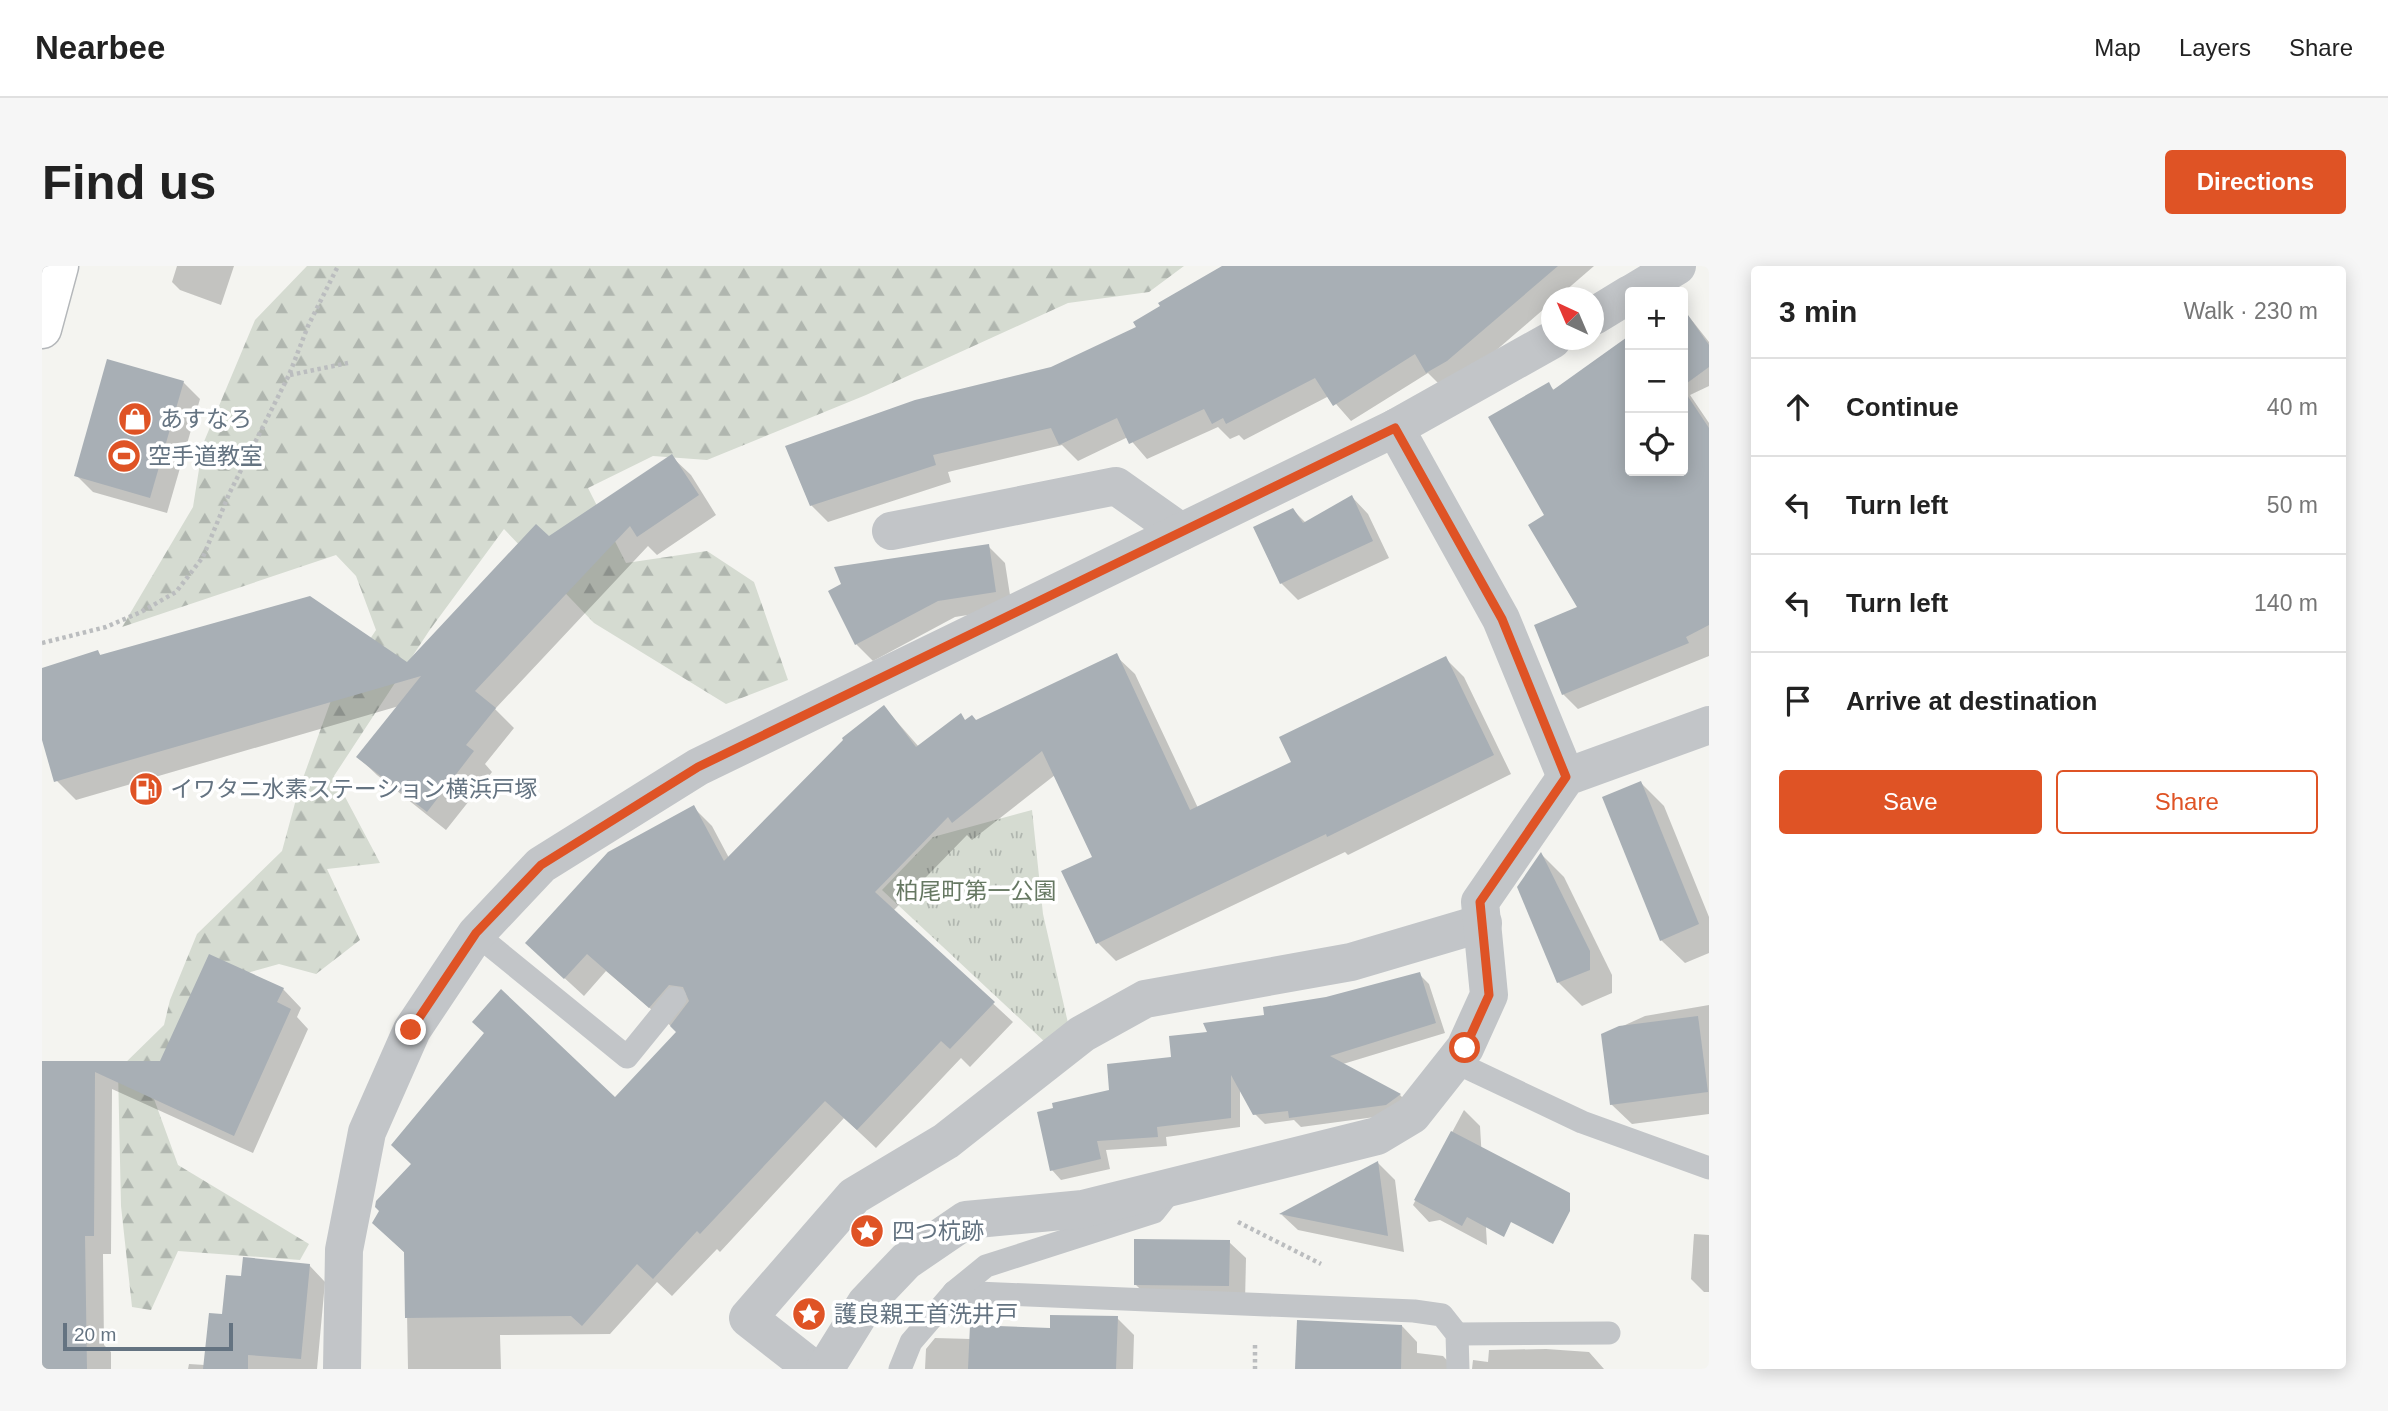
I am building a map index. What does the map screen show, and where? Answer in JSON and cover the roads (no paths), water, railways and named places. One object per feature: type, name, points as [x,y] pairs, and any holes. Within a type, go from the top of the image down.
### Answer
[{"type":"highway","points":[[42,329],[59,266]]},
{"type":"street","points":[[1642,287],[1677,266]]},
{"type":"street","points":[[1604,310],[1625,297]]},
{"type":"street","points":[[342,1369],[344,1250],[367,1132],[411,1030],[476,933],[541,865],[698,767],[1395,428],[1541,346]]},
{"type":"street","points":[[1395,428],[1502,619],[1566,777]]},
{"type":"street","points":[[891,531],[1116,486],[1181,532]]},
{"type":"street","points":[[824,1369],[866,1303],[906,1261],[967,1220],[1083,1209],[1377,1136],[1412,1115],[1465,1048],[1489,995],[1480,902],[1566,777],[1709,725]]},
{"type":"street","points":[[813,1369],[748,1318],[853,1196],[946,1141],[1082,1034],[1144,999],[1352,962],[1483,923]]},
{"type":"lane","points":[[476,933],[627,1057],[675,998]]},
{"type":"lane","points":[[1455,1062],[1582,1122],[1709,1168]]},
{"type":"lane","points":[[901,1369],[911,1342],[954,1292],[986,1266],[1154,1212],[1173,1187]]},
{"type":"lane","points":[[954,1292],[1414,1311],[1442,1315],[1457,1334],[1458,1369]]},
{"type":"lane","points":[[1457,1334],[1609,1333]]},
{"type":"place","name":"あすなろ","points":[[135,419]]},
{"type":"place","name":"空手道教室","points":[[124,456]]},
{"type":"place","name":"イワタニ水素ステーション横浜戸塚","points":[[146,789]]},
{"type":"place","name":"四つ杭跡","points":[[867,1231]]},
{"type":"place","name":"護良親王首洗井戸","points":[[809,1314]]},
{"type":"park label","name":"柏尾町第一公園","points":[[976,891]]}]
